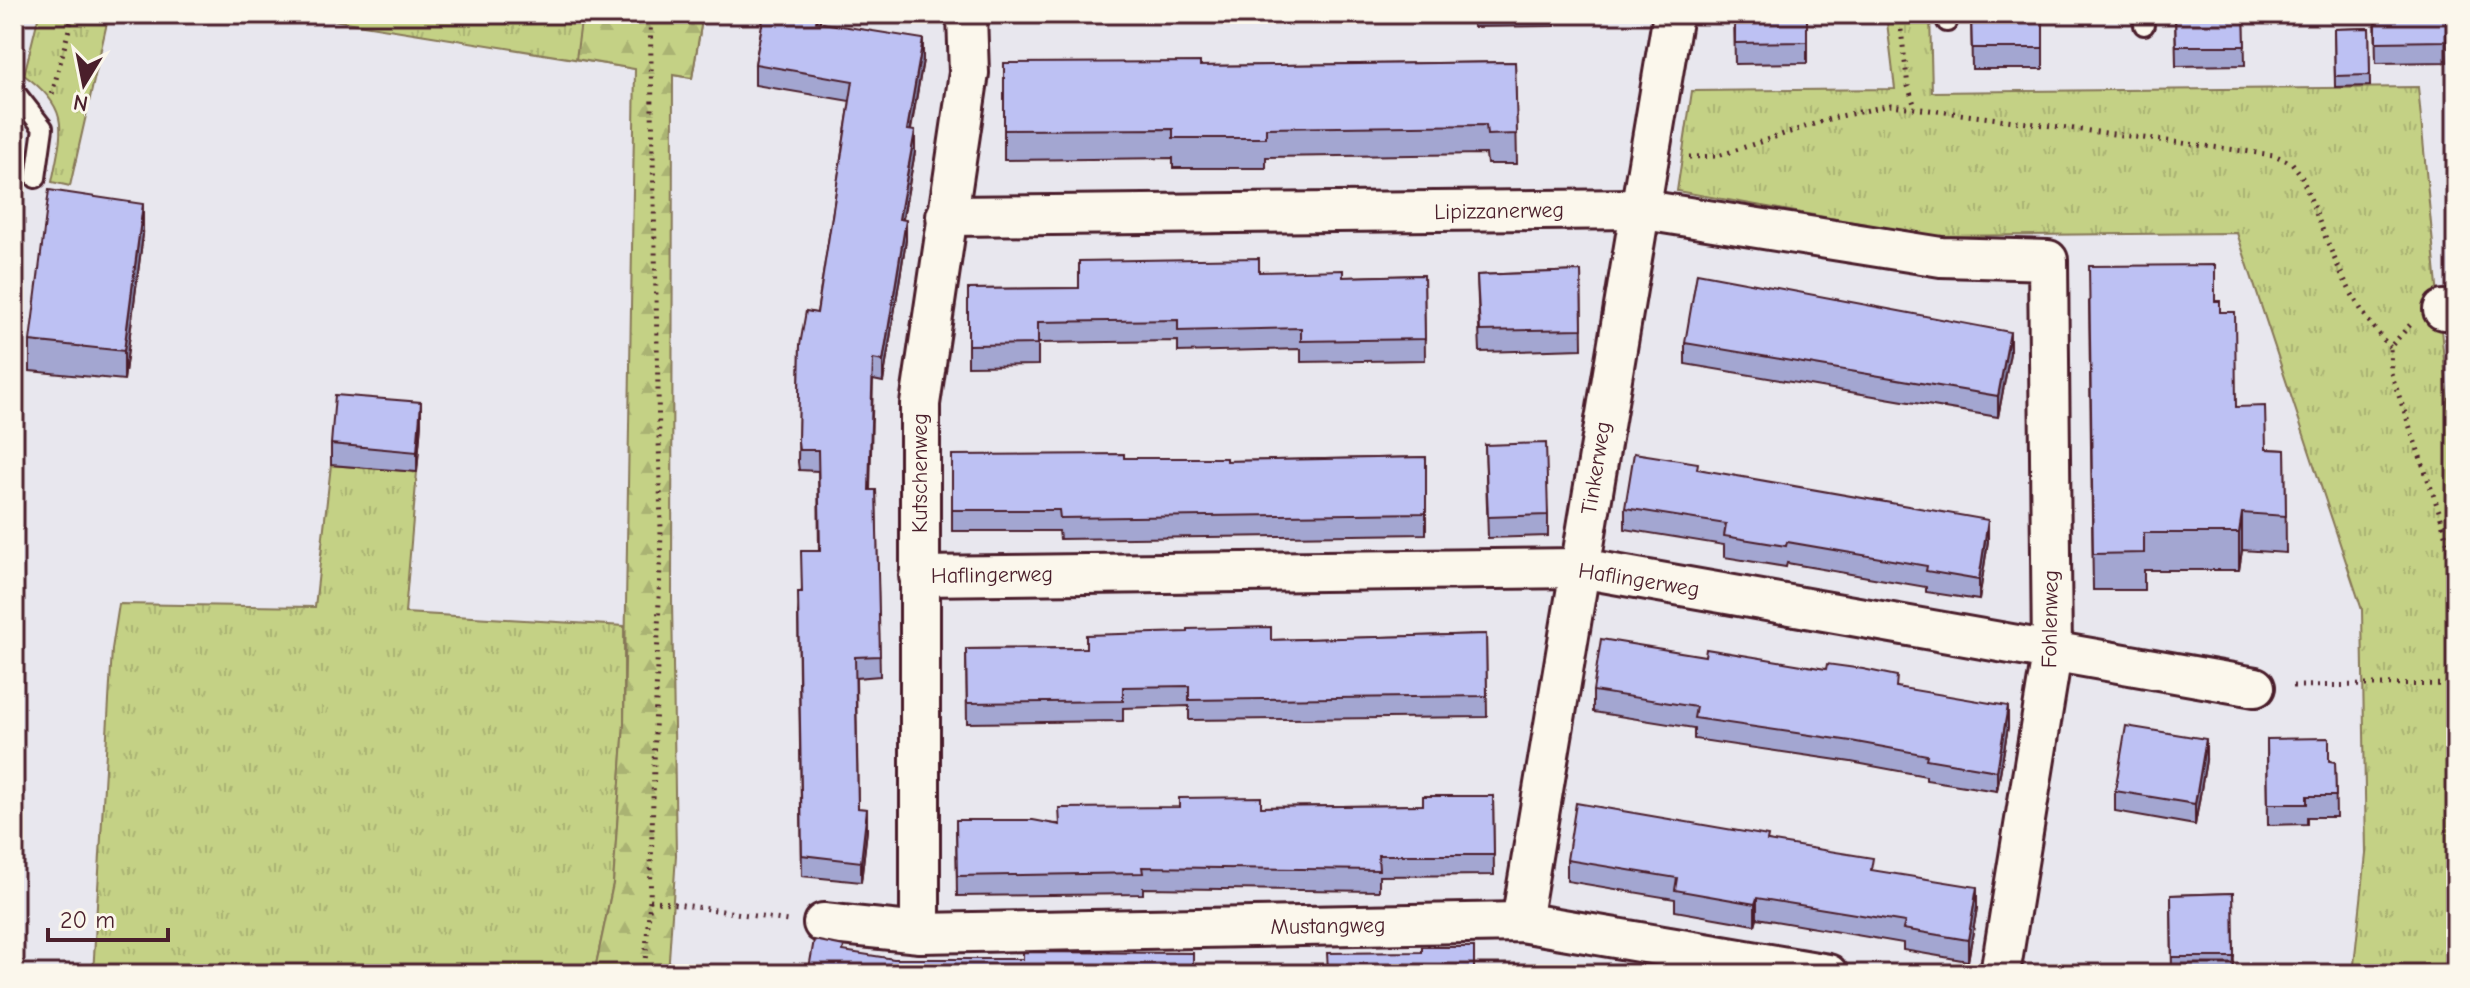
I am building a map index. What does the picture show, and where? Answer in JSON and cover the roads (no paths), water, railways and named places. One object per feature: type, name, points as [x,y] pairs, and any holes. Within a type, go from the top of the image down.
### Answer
[{"type":"street","name":"Tinkerweg","points":[[1521,922],[1673,14]]},
{"type":"street","name":"Kutschenweg","points":[[920,933],[920,404],[969,73],[968,15]]},
{"type":"street","name":"Lipizzanerweg","points":[[946,216],[1638,209],[1941,257],[2048,260]]},
{"type":"street","name":"Fohlenweg","points":[[2000,974],[2052,654],[2048,260]]},
{"type":"street","name":"Haflingerweg","points":[[919,576],[1580,568],[2052,654],[2255,687]]},
{"type":"street","name":"Mustangweg","points":[[823,923],[920,933],[1521,922],[1828,974]]},
{"type":"lane","points":[[14,91],[43,128],[36,178]]}]
